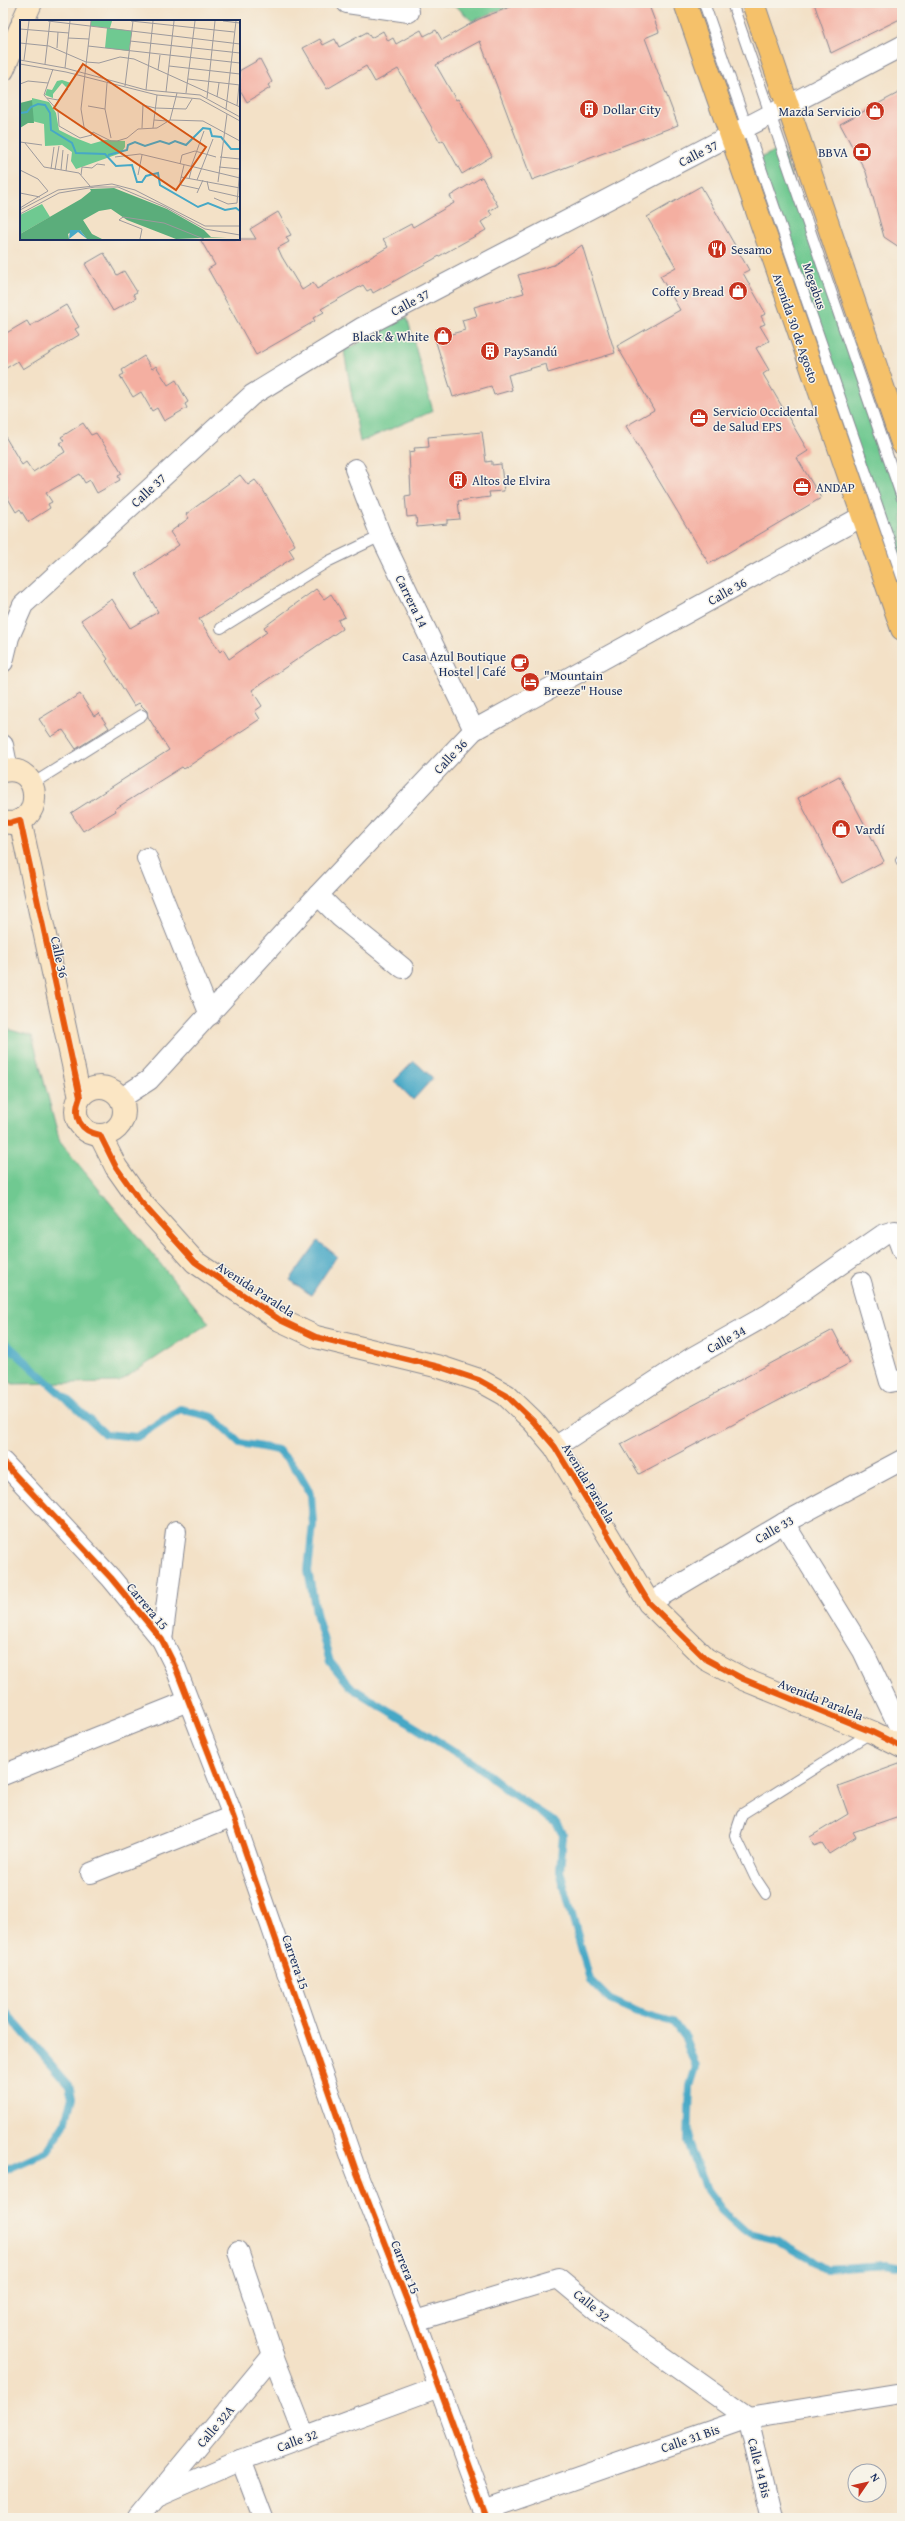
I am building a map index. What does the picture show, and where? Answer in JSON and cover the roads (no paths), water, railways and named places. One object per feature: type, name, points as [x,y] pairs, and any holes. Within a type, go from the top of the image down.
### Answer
[{"type":"main road","points":[[23,20],[31,3]]},
{"type":"main road","name":"Avenida 30 de Agosto","points":[[685,3],[739,131],[862,517],[902,630]]},
{"type":"main road","points":[[753,3],[779,109],[902,443]]},
{"type":"main road","points":[[3,70],[20,29]]},
{"type":"main road","points":[[5,771],[26,776],[32,784],[35,794],[34,805],[28,814],[11,821]]},
{"type":"main road","name":"Calle 36","points":[[11,821],[80,1097]]},
{"type":"main road","points":[[98,1086],[109,1088],[120,1099],[123,1116],[119,1126],[110,1132],[100,1135],[90,1133],[81,1126],[76,1117],[76,1107],[80,1097],[88,1090],[98,1086]]},
{"type":"main road","name":"Avenida Paralela","points":[[100,1135],[116,1167],[140,1201],[195,1262],[280,1320],[316,1337],[440,1366],[479,1380],[506,1396],[533,1421],[555,1448],[649,1604],[706,1660],[743,1679],[872,1732],[902,1747]]},
{"type":"street","points":[[347,3],[409,12]]},
{"type":"street","name":"Calle 37","points":[[3,662],[9,637],[23,605],[252,395],[363,327],[902,46]]},
{"type":"street","name":"Carrera 14","points":[[355,469],[380,536],[474,730]]},
{"type":"street","name":"Calle 36","points":[[120,1099],[148,1080],[210,1015],[318,895],[474,730],[862,517]]},
{"type":"street","points":[[3,745],[5,771]]},
{"type":"street","points":[[147,858],[210,1015]]},
{"type":"street","points":[[318,895],[340,917],[403,968]]},
{"type":"street","name":"Calle 34","points":[[555,1448],[692,1357],[769,1314],[884,1234],[896,1231],[902,1250]]},
{"type":"street","points":[[861,1282],[890,1382],[902,1380]]},
{"type":"street","name":"Calle 33","points":[[649,1604],[784,1523],[902,1460]]},
{"type":"street","name":"Carrera 15","points":[[3,1462],[111,1578],[162,1640],[175,1666],[233,1816],[355,2168],[415,2321],[485,2516]]},
{"type":"street","points":[[784,1523],[863,1651],[902,1733]]},
{"type":"street","name":"Carrera 15","points":[[162,1640],[176,1531]]},
{"type":"street","points":[[3,1775],[188,1701]]},
{"type":"street","points":[[91,1873],[233,1816]]},
{"type":"street","points":[[238,2251],[273,2355],[305,2437]]},
{"type":"street","name":"Calle 32","points":[[415,2321],[558,2278],[599,2312],[748,2418]]},
{"type":"street","name":"Calle 32A","points":[[138,2518],[273,2355]]},
{"type":"street","name":"Calle 32","points":[[156,2497],[241,2460],[439,2387]]},
{"type":"street","name":"Calle 31 Bis","points":[[485,2516],[748,2418],[902,2393]]},
{"type":"street","name":"Calle 14 Bis","points":[[748,2418],[772,2518]]},
{"type":"street","points":[[241,2460],[263,2518]]},
{"type":"lane","name":"Megabus","points":[[704,3],[739,131],[902,577]]},
{"type":"lane","name":"Megabus","points":[[732,3],[779,109],[902,498]]},
{"type":"lane","points":[[221,628],[329,561],[380,536]]},
{"type":"lane","points":[[32,784],[142,716]]},
{"type":"lane","points":[[766,1894],[756,1879],[735,1835],[742,1814],[872,1732]]},
{"type":"water","points":[[414,1061],[433,1078],[413,1100],[394,1081]]},
{"type":"water","points":[[318,1241],[337,1256],[311,1295],[290,1280]]},
{"type":"waterway","points":[[3,1341],[105,1434],[137,1437],[180,1409],[213,1417],[240,1443],[278,1450],[298,1471],[311,1494],[313,1524],[308,1571],[317,1617],[330,1662],[352,1688],[473,1763],[511,1793],[556,1823],[563,1835],[560,1871],[590,1980],[610,2000],[637,2012],[673,2022],[685,2038],[696,2067],[690,2086],[688,2142],[707,2190],[722,2210],[746,2232],[776,2240],[827,2269],[885,2265],[902,2268]]},
{"type":"waterway","points":[[3,2009],[69,2085],[72,2097],[65,2124],[47,2151],[3,2171]]},
{"type":"place","name":"Dollar City","points":[[589,109]]},
{"type":"place","name":"Mazda Servicio","points":[[875,111]]},
{"type":"place","name":"BBVA","points":[[862,152]]},
{"type":"place","name":"Sesamo","points":[[717,249]]},
{"type":"place","name":"Coffe y Bread","points":[[738,291]]},
{"type":"place","name":"Black & White","points":[[443,336]]},
{"type":"place","name":"PaySandú","points":[[490,351]]},
{"type":"place","name":"Servicio Occidental de Salud EPS","points":[[699,418]]},
{"type":"place","name":"Altos de Elvira","points":[[458,480]]},
{"type":"place","name":"ANDAP","points":[[802,487]]},
{"type":"place","name":"Casa Azul Boutique Hostel | Café","points":[[520,663]]},
{"type":"place","name":"\"Mountain Breeze\" House","points":[[530,682]]},
{"type":"place","name":"Vardí","points":[[841,829]]}]
